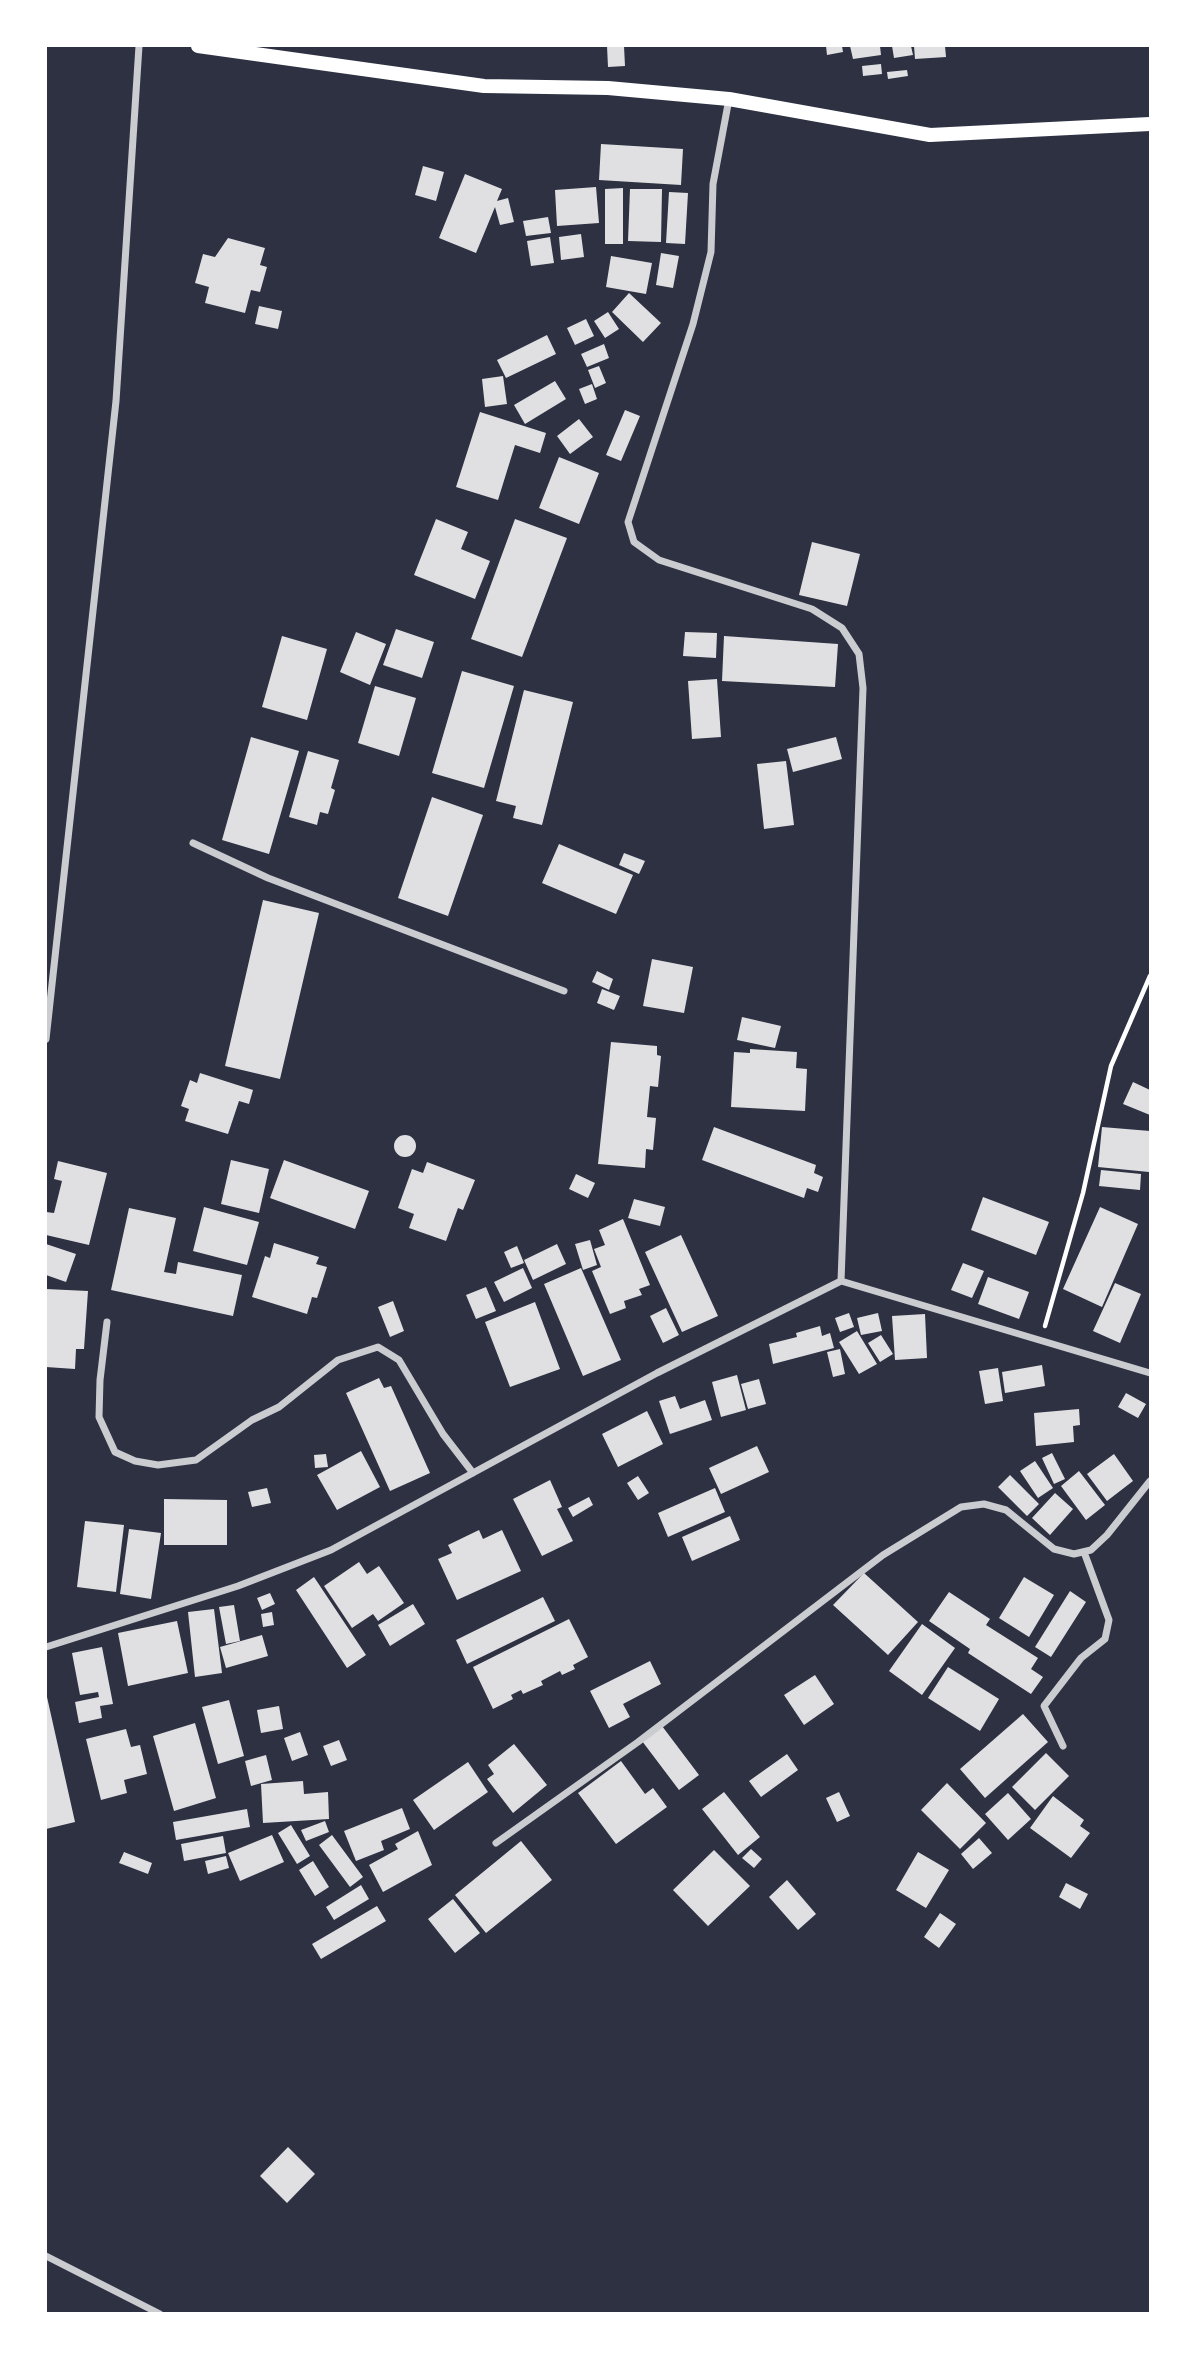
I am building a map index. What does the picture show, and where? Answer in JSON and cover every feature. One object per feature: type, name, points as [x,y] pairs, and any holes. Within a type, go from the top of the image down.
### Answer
[{"type":"main road","points":[[198,46],[484,86],[608,88],[729,99],[930,135],[1150,124]]},
{"type":"street","points":[[46,1039],[116,401],[139,46]]},
{"type":"street","points":[[729,99],[713,184],[711,253],[693,324],[628,522],[634,542],[659,560],[812,609],[842,628],[859,654],[863,688],[841,1281]]},
{"type":"street","points":[[192,843],[268,878],[564,991]]},
{"type":"street","points":[[46,1647],[237,1586],[331,1550],[657,1373],[841,1281],[1150,1373]]},
{"type":"street","points":[[107,1322],[100,1380],[99,1417],[115,1452],[135,1461],[158,1465],[196,1460],[252,1420],[279,1406],[338,1360],[378,1347],[399,1360],[443,1434],[473,1473]]},
{"type":"street","points":[[496,1843],[638,1742],[883,1555],[961,1507],[984,1504],[1006,1510],[1054,1549],[1074,1554],[1091,1550],[1107,1535],[1150,1481]]},
{"type":"street","points":[[1063,1746],[1054,1722],[1044,1706],[1081,1658],[1105,1639],[1109,1620],[1084,1552]]},
{"type":"street","points":[[46,2256],[160,2314]]},
{"type":"path","points":[[1041,1340],[1083,1193],[1111,1066],[1150,976]]},
{"type":"building","points":[[607,46],[624,46],[625,66],[608,67]]},
{"type":"building","points":[[826,46],[842,46],[843,52],[827,55]]},
{"type":"building","points":[[850,46],[880,46],[881,55],[853,59]]},
{"type":"building","points":[[892,46],[911,46],[913,55],[894,58]]},
{"type":"building","points":[[914,46],[945,46],[946,57],[915,59]]},
{"type":"building","points":[[881,64],[882,74],[863,76],[862,66]]},
{"type":"building","points":[[907,70],[908,76],[888,79],[887,72]]},
{"type":"building","points":[[601,144],[683,149],[681,185],[599,180]]},
{"type":"building","points":[[423,166],[444,172],[436,201],[415,195]]},
{"type":"building","points":[[465,174],[502,189],[497,201],[508,198],[514,222],[500,225],[495,207],[476,253],[439,238]]},
{"type":"building","points":[[596,187],[599,223],[557,226],[555,190]]},
{"type":"building","points":[[623,188],[623,244],[605,244],[605,189]]},
{"type":"building","points":[[630,189],[662,189],[661,242],[628,241]]},
{"type":"building","points":[[669,192],[688,193],[685,244],[666,243]]},
{"type":"building","points":[[548,217],[551,233],[526,236],[523,221]]},
{"type":"building","points":[[581,234],[584,257],[561,260],[559,237]]},
{"type":"building","points":[[550,237],[554,263],[531,266],[527,241]]},
{"type":"building","points":[[228,238],[265,248],[260,265],[267,267],[260,292],[251,290],[245,313],[205,303],[209,287],[195,283],[203,254],[215,257]]},
{"type":"building","points":[[661,253],[679,256],[673,288],[656,285]]},
{"type":"building","points":[[611,256],[652,263],[646,294],[606,287]]},
{"type":"building","points":[[629,293],[661,323],[643,342],[612,312]]},
{"type":"building","points":[[259,306],[282,311],[278,329],[255,324]]},
{"type":"building","points":[[608,312],[619,329],[605,338],[594,321]]},
{"type":"building","points":[[586,319],[594,336],[575,345],[567,328]]},
{"type":"building","points":[[547,335],[556,354],[506,378],[497,360]]},
{"type":"building","points":[[604,344],[609,358],[587,367],[581,354]]},
{"type":"building","points":[[599,366],[606,383],[595,388],[588,370]]},
{"type":"building","points":[[503,376],[507,404],[485,407],[482,379]]},
{"type":"building","points":[[555,381],[566,399],[525,424],[514,405]]},
{"type":"building","points":[[592,384],[597,399],[585,404],[579,389]]},
{"type":"building","points":[[625,410],[640,416],[621,461],[606,455]]},
{"type":"building","points":[[480,412],[546,433],[540,453],[515,445],[498,500],[456,487]]},
{"type":"building","points":[[579,419],[593,437],[570,454],[557,436]]},
{"type":"building","points":[[559,457],[599,473],[579,524],[539,508]]},
{"type":"building","points":[[436,519],[468,532],[461,549],[490,561],[475,599],[414,575]]},
{"type":"building","points":[[515,519],[567,538],[522,657],[471,639]]},
{"type":"building","points":[[812,542],[860,554],[847,606],[799,595]]},
{"type":"building","points":[[396,629],[434,642],[422,678],[383,665]]},
{"type":"building","points":[[356,632],[386,644],[370,685],[340,672]]},
{"type":"building","points":[[685,632],[717,633],[716,658],[683,656]]},
{"type":"building","points":[[282,636],[327,649],[307,720],[262,707]]},
{"type":"building","points":[[724,636],[838,644],[835,687],[722,681]]},
{"type":"building","points":[[462,671],[514,686],[484,788],[432,773]]},
{"type":"building","points":[[717,679],[721,737],[692,739],[688,681]]},
{"type":"building","points":[[375,686],[416,698],[399,756],[358,743]]},
{"type":"building","points":[[524,690],[573,702],[542,825],[513,818],[516,806],[496,801]]},
{"type":"building","points":[[251,737],[299,751],[269,854],[222,840]]},
{"type":"building","points":[[836,737],[842,759],[793,772],[787,749]]},
{"type":"building","points":[[308,751],[339,760],[331,788],[335,790],[328,814],[320,812],[317,825],[289,817]]},
{"type":"building","points":[[786,761],[794,825],[764,829],[757,764]]},
{"type":"building","points":[[432,797],[483,815],[448,916],[398,898]]},
{"type":"building","points":[[559,844],[633,875],[616,914],[542,883]]},
{"type":"building","points":[[624,853],[645,861],[639,874],[619,865]]},
{"type":"building","points":[[263,900],[319,913],[280,1079],[225,1066]]},
{"type":"building","points":[[652,959],[693,967],[684,1013],[643,1006]]},
{"type":"building","points":[[597,971],[613,979],[609,990],[592,982]]},
{"type":"building","points":[[602,989],[620,996],[614,1010],[597,1003]]},
{"type":"building","points":[[742,1017],[781,1026],[775,1048],[737,1040]]},
{"type":"building","points":[[611,1042],[657,1046],[657,1055],[661,1056],[658,1087],[650,1086],[647,1117],[656,1118],[653,1150],[646,1149],[645,1168],[598,1164]]},
{"type":"building","points":[[750,1049],[797,1052],[796,1068],[807,1069],[805,1111],[731,1107],[734,1052],[750,1053]]},
{"type":"building","points":[[200,1073],[253,1090],[249,1104],[239,1101],[228,1134],[185,1121],[189,1109],[181,1106],[190,1080],[197,1083]]},
{"type":"building","points":[[1133,1082],[1150,1090],[1150,1115],[1123,1104]]},
{"type":"building","points":[[714,1127],[816,1165],[814,1173],[823,1177],[818,1192],[807,1188],[804,1198],[702,1160]]},
{"type":"building","points":[[1102,1127],[1150,1131],[1149,1172],[1098,1167]]},
{"type":"building","points":[[405,1135],[415,1142],[416,1146],[409,1156],[405,1157],[395,1150],[394,1146],[401,1136]]},
{"type":"building","points":[[231,1160],[269,1169],[259,1213],[221,1204]]},
{"type":"building","points":[[284,1160],[369,1191],[355,1229],[270,1198]]},
{"type":"building","points":[[58,1161],[107,1173],[89,1245],[46,1235],[46,1212],[54,1213],[62,1181],[54,1179]]},
{"type":"building","points":[[427,1162],[475,1180],[463,1210],[458,1208],[446,1241],[409,1228],[414,1214],[398,1208],[412,1169],[423,1173]]},
{"type":"building","points":[[1101,1170],[1141,1174],[1140,1190],[1099,1186]]},
{"type":"building","points":[[576,1174],[595,1183],[588,1198],[569,1189]]},
{"type":"building","points":[[983,1197],[1049,1222],[1036,1255],[971,1230]]},
{"type":"building","points":[[634,1199],[665,1207],[660,1226],[628,1218]]},
{"type":"building","points":[[204,1207],[259,1222],[247,1265],[193,1251]]},
{"type":"building","points":[[1100,1207],[1138,1224],[1102,1307],[1063,1289]]},
{"type":"building","points":[[129,1208],[176,1218],[164,1272],[176,1274],[178,1262],[242,1275],[233,1316],[111,1290]]},
{"type":"building","points":[[623,1219],[650,1285],[639,1289],[642,1295],[624,1301],[626,1308],[610,1314],[592,1271],[601,1267],[594,1249],[605,1245],[599,1230]]},
{"type":"building","points":[[681,1235],[718,1316],[682,1332],[645,1252]]},
{"type":"building","points":[[590,1240],[597,1265],[583,1270],[575,1244]]},
{"type":"building","points":[[274,1243],[319,1257],[316,1264],[327,1267],[317,1298],[312,1297],[307,1314],[252,1297],[265,1256],[270,1258]]},
{"type":"building","points":[[46,1244],[76,1254],[66,1282],[46,1275]]},
{"type":"building","points":[[557,1244],[566,1264],[533,1280],[524,1260]]},
{"type":"building","points":[[517,1246],[524,1263],[511,1268],[504,1252]]},
{"type":"building","points":[[963,1263],[984,1271],[972,1298],[951,1290]]},
{"type":"building","points":[[523,1268],[532,1288],[504,1302],[494,1282]]},
{"type":"building","points":[[581,1268],[621,1360],[583,1376],[544,1284]]},
{"type":"building","points":[[988,1277],[1029,1292],[1019,1319],[978,1304]]},
{"type":"building","points":[[1115,1283],[1141,1294],[1120,1343],[1093,1331]]},
{"type":"building","points":[[486,1287],[496,1311],[476,1319],[466,1295]]},
{"type":"building","points":[[46,1289],[88,1291],[84,1349],[76,1349],[75,1369],[46,1367]]},
{"type":"building","points":[[393,1301],[404,1331],[390,1337],[378,1307]]},
{"type":"building","points":[[535,1302],[560,1369],[510,1387],[485,1322]]},
{"type":"building","points":[[666,1308],[679,1335],[663,1343],[650,1316]]},
{"type":"building","points":[[849,1313],[854,1327],[840,1332],[835,1318]]},
{"type":"building","points":[[878,1313],[882,1331],[861,1335],[857,1318]]},
{"type":"building","points":[[925,1314],[927,1358],[895,1360],[892,1316]]},
{"type":"building","points":[[820,1326],[822,1336],[830,1333],[834,1348],[773,1364],[769,1344],[797,1337],[796,1333]]},
{"type":"building","points":[[857,1331],[877,1364],[859,1374],[839,1342]]},
{"type":"building","points":[[881,1335],[893,1354],[880,1362],[868,1343]]},
{"type":"building","points":[[840,1349],[845,1374],[833,1377],[827,1352]]},
{"type":"building","points":[[1042,1365],[1045,1386],[1005,1393],[1002,1372]]},
{"type":"building","points":[[998,1368],[1003,1401],[985,1404],[979,1371]]},
{"type":"building","points":[[737,1375],[746,1410],[721,1417],[712,1382]]},
{"type":"building","points":[[379,1378],[384,1388],[391,1386],[430,1473],[390,1491],[346,1393]]},
{"type":"building","points":[[759,1379],[766,1404],[748,1409],[741,1384]]},
{"type":"building","points":[[1126,1393],[1146,1404],[1138,1418],[1118,1407]]},
{"type":"building","points":[[675,1396],[680,1409],[705,1400],[712,1420],[670,1434],[659,1401]]},
{"type":"building","points":[[1079,1409],[1080,1425],[1073,1426],[1074,1442],[1036,1446],[1034,1413]]},
{"type":"building","points":[[647,1411],[663,1444],[618,1467],[602,1434]]},
{"type":"building","points":[[757,1446],[769,1472],[721,1494],[709,1468]]},
{"type":"building","points":[[361,1451],[380,1487],[337,1510],[317,1475]]},
{"type":"building","points":[[1052,1453],[1065,1479],[1054,1484],[1042,1458]]},
{"type":"building","points":[[326,1454],[328,1467],[315,1468],[314,1455]]},
{"type":"building","points":[[1114,1454],[1133,1481],[1107,1501],[1087,1474]]},
{"type":"building","points":[[1035,1461],[1053,1488],[1038,1498],[1020,1471]]},
{"type":"building","points":[[1079,1471],[1105,1505],[1086,1520],[1061,1486]]},
{"type":"building","points":[[1010,1475],[1039,1504],[1027,1516],[998,1487]]},
{"type":"building","points":[[638,1476],[649,1493],[638,1500],[627,1483]]},
{"type":"building","points":[[550,1480],[562,1507],[557,1509],[573,1541],[542,1556],[513,1499]]},
{"type":"building","points":[[267,1488],[271,1503],[252,1507],[248,1492]]},
{"type":"building","points":[[715,1488],[725,1512],[668,1537],[658,1513]]},
{"type":"building","points":[[1055,1493],[1073,1509],[1050,1535],[1032,1518]]},
{"type":"building","points":[[589,1497],[593,1505],[573,1517],[568,1508]]},
{"type":"building","points":[[164,1499],[227,1500],[227,1545],[164,1545]]},
{"type":"building","points":[[730,1516],[740,1540],[692,1561],[682,1537]]},
{"type":"building","points":[[85,1521],[124,1525],[116,1592],[77,1587]]},
{"type":"building","points":[[129,1529],[161,1533],[151,1599],[120,1594]]},
{"type":"building","points":[[479,1530],[483,1539],[502,1530],[521,1571],[457,1600],[438,1559],[452,1553],[448,1545]]},
{"type":"building","points":[[359,1562],[367,1574],[379,1566],[404,1603],[378,1621],[373,1614],[352,1628],[324,1586]]},
{"type":"building","points":[[864,1573],[918,1622],[888,1655],[833,1605]]},
{"type":"building","points":[[314,1577],[366,1655],[347,1668],[296,1590]]},
{"type":"building","points":[[1024,1577],[1054,1595],[1029,1637],[999,1618]]},
{"type":"building","points":[[1070,1591],[1086,1602],[1051,1657],[1035,1647]]},
{"type":"building","points":[[949,1592],[990,1619],[986,1625],[1038,1658],[1031,1669],[1043,1677],[1031,1694],[968,1653],[970,1649],[929,1621]]},
{"type":"building","points":[[270,1593],[275,1604],[262,1610],[257,1598]]},
{"type":"building","points":[[543,1597],[555,1621],[467,1664],[456,1640]]},
{"type":"building","points":[[413,1604],[425,1624],[390,1646],[378,1625]]},
{"type":"building","points":[[234,1605],[240,1641],[226,1644],[219,1607]]},
{"type":"building","points":[[214,1609],[222,1673],[195,1677],[188,1612]]},
{"type":"building","points":[[272,1612],[274,1625],[263,1627],[261,1614]]},
{"type":"building","points":[[569,1619],[588,1657],[573,1665],[575,1669],[562,1675],[560,1671],[541,1681],[543,1685],[523,1694],[521,1690],[511,1695],[513,1699],[493,1709],[473,1667]]},
{"type":"building","points":[[177,1621],[188,1673],[128,1686],[118,1633]]},
{"type":"building","points":[[922,1624],[955,1648],[922,1695],[889,1671]]},
{"type":"building","points":[[262,1635],[268,1656],[226,1668],[220,1647]]},
{"type":"building","points":[[102,1647],[113,1704],[100,1706],[102,1718],[79,1723],[75,1702],[99,1697],[98,1692],[80,1695],[72,1653]]},
{"type":"building","points":[[650,1661],[661,1684],[623,1704],[630,1717],[609,1728],[590,1691]]},
{"type":"building","points":[[948,1667],[999,1699],[980,1731],[928,1698]]},
{"type":"building","points":[[815,1675],[834,1704],[804,1725],[784,1695]]},
{"type":"building","points":[[46,1697],[75,1822],[46,1829]]},
{"type":"building","points":[[229,1700],[244,1756],[218,1764],[202,1707]]},
{"type":"building","points":[[279,1706],[283,1729],[261,1733],[257,1710]]},
{"type":"building","points":[[1023,1714],[1048,1742],[985,1798],[960,1769]]},
{"type":"building","points":[[195,1723],[216,1798],[174,1811],[153,1736]]},
{"type":"building","points":[[662,1726],[699,1775],[679,1790],[642,1741]]},
{"type":"building","points":[[126,1729],[131,1747],[140,1745],[147,1774],[124,1780],[127,1793],[101,1800],[86,1739]]},
{"type":"building","points":[[300,1732],[308,1755],[292,1761],[284,1738]]},
{"type":"building","points":[[339,1740],[347,1760],[331,1766],[323,1746]]},
{"type":"building","points":[[514,1744],[547,1785],[513,1813],[487,1779],[494,1774],[488,1765]]},
{"type":"building","points":[[1046,1753],[1069,1776],[1035,1810],[1012,1787]]},
{"type":"building","points":[[787,1754],[798,1770],[761,1797],[749,1781]]},
{"type":"building","points":[[266,1755],[272,1780],[251,1786],[245,1761]]},
{"type":"building","points":[[621,1761],[645,1794],[653,1788],[667,1807],[616,1844],[578,1793]]},
{"type":"building","points":[[468,1762],[488,1792],[434,1830],[413,1800]]},
{"type":"building","points":[[303,1781],[304,1794],[328,1792],[329,1819],[263,1823],[261,1784]]},
{"type":"building","points":[[947,1783],[986,1823],[960,1849],[921,1810]]},
{"type":"building","points":[[724,1792],[760,1837],[738,1855],[702,1809]]},
{"type":"building","points":[[839,1792],[850,1816],[837,1822],[826,1798]]},
{"type":"building","points":[[1008,1793],[1031,1819],[1008,1840],[985,1814]]},
{"type":"building","points":[[1053,1796],[1084,1820],[1080,1826],[1090,1833],[1071,1858],[1030,1828]]},
{"type":"building","points":[[402,1808],[410,1829],[381,1841],[384,1850],[356,1861],[344,1831]]},
{"type":"building","points":[[247,1809],[250,1827],[176,1840],[173,1822]]},
{"type":"building","points":[[325,1821],[329,1832],[306,1841],[301,1830]]},
{"type":"building","points":[[291,1825],[310,1856],[297,1864],[278,1833]]},
{"type":"building","points":[[418,1831],[432,1865],[383,1892],[369,1865],[398,1849],[395,1844]]},
{"type":"building","points":[[272,1835],[284,1862],[240,1881],[228,1853]]},
{"type":"building","points":[[332,1835],[363,1877],[350,1887],[319,1845]]},
{"type":"building","points":[[223,1836],[226,1853],[184,1861],[181,1844]]},
{"type":"building","points":[[979,1838],[992,1853],[973,1869],[961,1854]]},
{"type":"building","points":[[521,1841],[552,1880],[486,1933],[455,1895]]},
{"type":"building","points":[[751,1849],[762,1859],[754,1868],[742,1858]]},
{"type":"building","points":[[714,1850],[750,1886],[708,1926],[673,1890]]},
{"type":"building","points":[[124,1852],[152,1863],[148,1874],[119,1863]]},
{"type":"building","points":[[918,1852],[949,1870],[926,1908],[896,1890]]},
{"type":"building","points":[[226,1856],[229,1868],[208,1874],[205,1861]]},
{"type":"building","points":[[313,1861],[329,1887],[315,1896],[299,1870]]},
{"type":"building","points":[[787,1880],[816,1914],[798,1930],[769,1897]]},
{"type":"building","points":[[1066,1883],[1088,1894],[1080,1909],[1059,1897]]},
{"type":"building","points":[[361,1885],[369,1899],[334,1920],[326,1907]]},
{"type":"building","points":[[453,1899],[480,1933],[455,1953],[428,1919]]},
{"type":"building","points":[[377,1906],[386,1921],[321,1959],[312,1944]]},
{"type":"building","points":[[940,1913],[956,1924],[939,1948],[924,1937]]},
{"type":"building","points":[[288,2147],[315,2174],[287,2203],[260,2176]]}]
